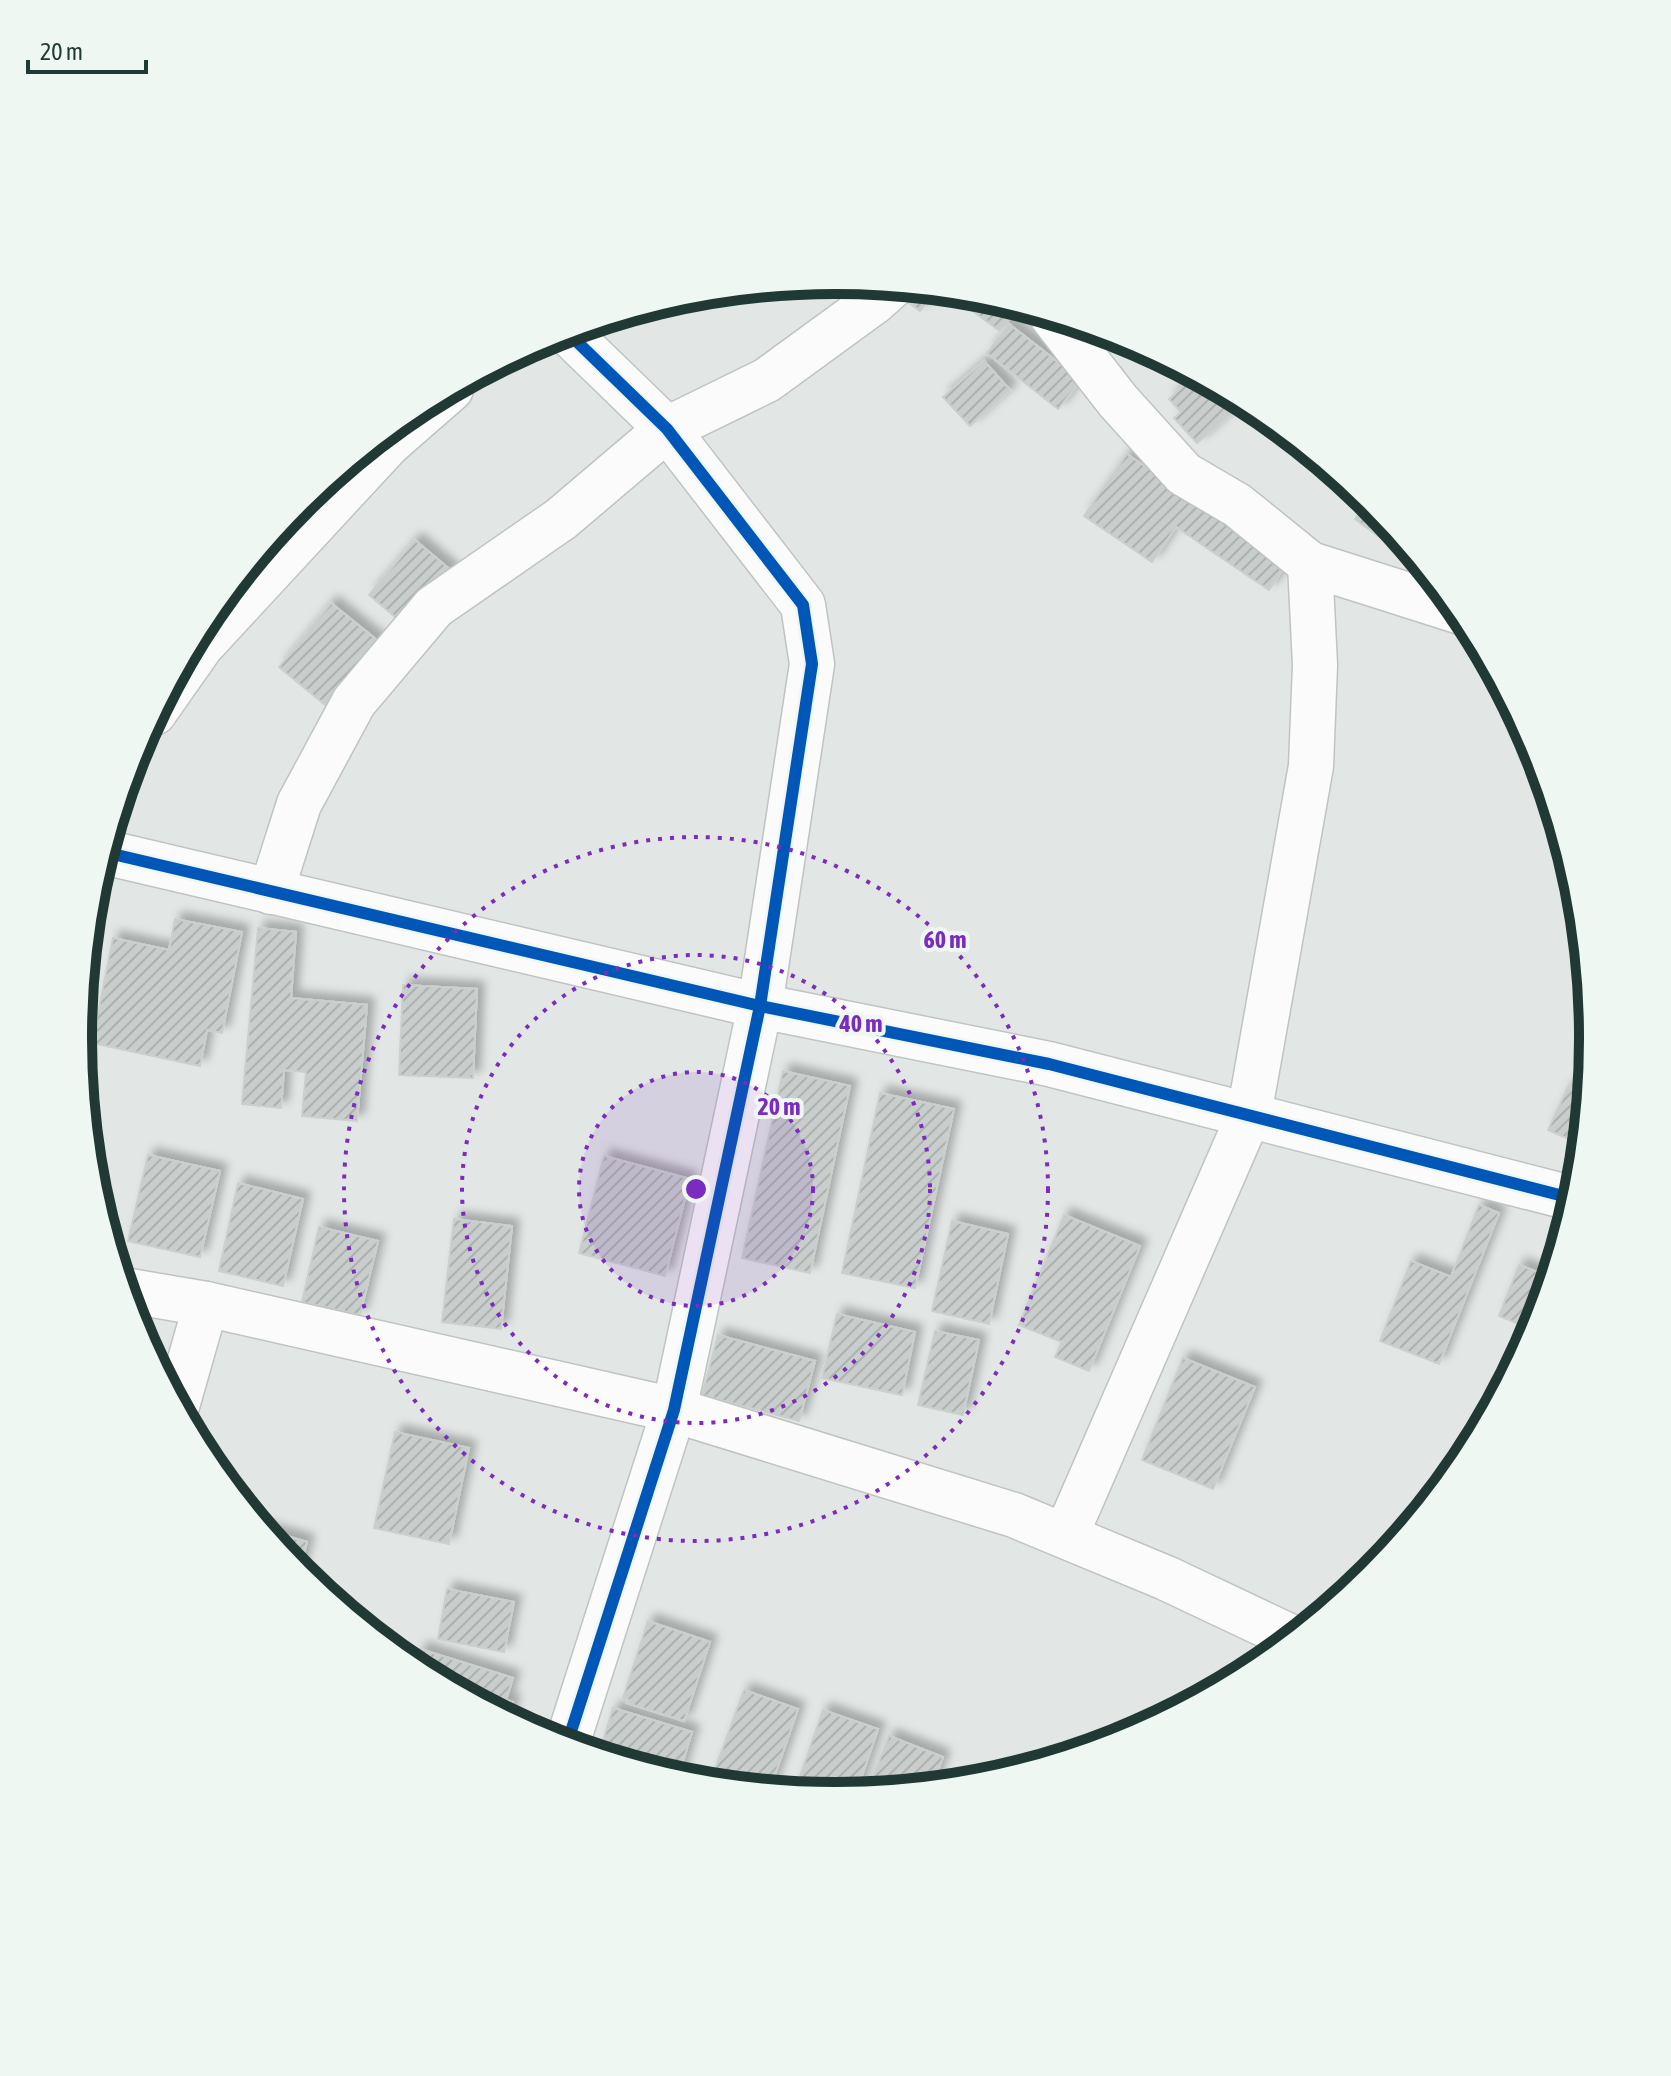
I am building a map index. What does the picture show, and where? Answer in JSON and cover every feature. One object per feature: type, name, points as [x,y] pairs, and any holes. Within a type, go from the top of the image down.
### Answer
[{"type":"street","points":[[271,892],[299,804],[354,702],[434,607],[561,519],[667,429],[767,380],[881,296]]},
{"type":"street","points":[[1063,331],[1118,401],[1184,474],[1237,505],[1310,564],[1440,605]]},
{"type":"street","points":[[571,1732],[674,1410],[760,1006],[812,664],[803,605],[667,429],[577,341]]},
{"type":"street","points":[[210,636],[387,445]]},
{"type":"street","points":[[1066,1535],[1249,1115],[1311,766],[1315,665],[1310,564]]},
{"type":"street","points":[[115,855],[760,1006],[1049,1064],[1562,1196]]},
{"type":"street","points":[[137,1292],[206,1304],[674,1410],[1014,1515],[1166,1578],[1282,1633]]},
{"type":"street","points":[[181,1390],[206,1304]]},
{"type":"building","points":[[903,298],[928,300],[920,311]]},
{"type":"building","points":[[966,307],[1011,316],[1000,331]]},
{"type":"building","points":[[1009,324],[1081,380],[1058,409],[987,353]]},
{"type":"building","points":[[984,361],[1010,390],[970,426],[943,397]]},
{"type":"building","points":[[1186,383],[1234,411],[1197,443],[1174,418],[1181,412],[1169,399]]},
{"type":"building","points":[[1127,454],[1286,564],[1269,590],[1176,527],[1152,562],[1084,516]]},
{"type":"building","points":[[1361,512],[1393,547],[1355,519]]},
{"type":"building","points":[[415,540],[453,572],[407,627],[369,595]]},
{"type":"building","points":[[331,603],[383,645],[330,709],[279,667]]},
{"type":"building","points":[[175,919],[242,932],[222,1033],[207,1030],[200,1066],[92,1043],[113,938],[169,950]]},
{"type":"building","points":[[258,928],[296,932],[291,998],[367,1005],[357,1121],[302,1116],[306,1072],[284,1070],[281,1108],[242,1104]]},
{"type":"building","points":[[403,985],[477,989],[473,1078],[399,1075]]},
{"type":"building","points":[[783,1071],[850,1086],[810,1273],[742,1258]]},
{"type":"building","points":[[1568,1087],[1577,1091],[1572,1141],[1548,1130]]},
{"type":"building","points":[[880,1093],[954,1109],[915,1288],[842,1273]]},
{"type":"building","points":[[148,1155],[220,1171],[200,1257],[128,1241]]},
{"type":"building","points":[[604,1156],[690,1179],[665,1276],[579,1253]]},
{"type":"building","points":[[238,1183],[303,1199],[283,1286],[219,1271]]},
{"type":"building","points":[[1479,1205],[1499,1213],[1439,1364],[1380,1341],[1411,1261],[1451,1277]]},
{"type":"building","points":[[1064,1215],[1140,1246],[1089,1371],[1055,1357],[1062,1342],[1019,1325]]},
{"type":"building","points":[[454,1219],[512,1226],[501,1329],[442,1322]]},
{"type":"building","points":[[952,1221],[1008,1234],[989,1324],[932,1311]]},
{"type":"building","points":[[319,1227],[378,1241],[360,1315],[302,1302]]},
{"type":"building","points":[[1519,1265],[1541,1273],[1521,1325],[1499,1316]]},
{"type":"building","points":[[837,1314],[915,1332],[902,1395],[822,1378]]},
{"type":"building","points":[[935,1331],[979,1340],[963,1415],[918,1405]]},
{"type":"building","points":[[718,1335],[815,1361],[799,1421],[702,1395]]},
{"type":"building","points":[[1183,1358],[1255,1387],[1213,1489],[1142,1460]]},
{"type":"building","points":[[395,1432],[469,1448],[449,1544],[374,1528]]},
{"type":"building","points":[[283,1535],[307,1542],[303,1557]]},
{"type":"building","points":[[447,1589],[514,1602],[504,1652],[438,1639]]},
{"type":"building","points":[[648,1621],[710,1642],[684,1721],[627,1703],[629,1700],[623,1698]]},
{"type":"building","points":[[420,1649],[513,1678],[506,1700],[513,1702],[511,1707],[464,1682],[419,1654]]},
{"type":"building","points":[[744,1690],[798,1709],[774,1779],[714,1771]]},
{"type":"building","points":[[613,1708],[692,1732],[682,1765],[602,1744]]},
{"type":"building","points":[[823,1710],[878,1729],[860,1781],[799,1780]]},
{"type":"building","points":[[889,1736],[943,1757],[936,1774],[872,1781]]},
{"type":"cycle path","points":[[571,1732],[674,1410],[760,1006],[812,664],[803,605],[667,429],[577,341]]},
{"type":"cycle path","points":[[115,855],[760,1006],[1049,1064],[1562,1196]]}]
